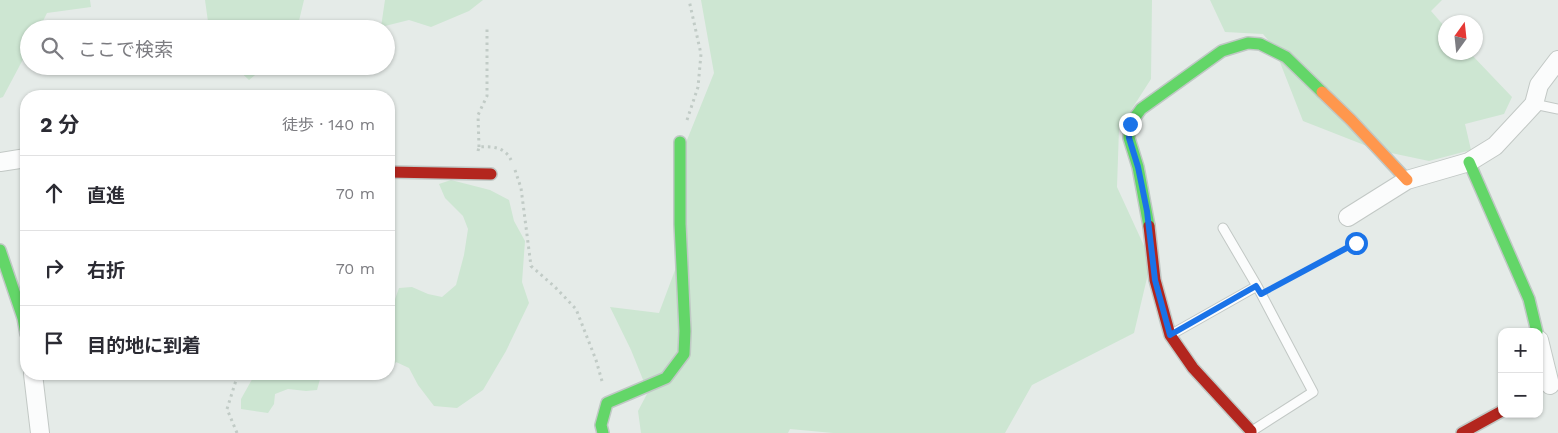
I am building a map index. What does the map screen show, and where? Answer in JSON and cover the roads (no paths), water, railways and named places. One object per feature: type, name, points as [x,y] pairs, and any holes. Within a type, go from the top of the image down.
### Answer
[{"type":"street","points":[[1251,432],[1194,368],[1170,335],[1155,280],[1147,211],[1138,167],[1129,138],[1130,124],[1141,109],[1222,51],[1248,43],[1260,44],[1286,57],[1351,120],[1407,180]]},
{"type":"street","points":[[1348,217],[1407,180],[1469,162],[1495,146],[1534,104],[1539,85],[1558,60]]},
{"type":"street","points":[[603,433],[601,425],[607,403],[666,378],[684,354],[685,331],[680,224],[680,142]]},
{"type":"street","points":[[0,162],[20,159]]},
{"type":"street","points":[[1469,162],[1529,299],[1536,328]]},
{"type":"street","points":[[395,172],[491,174]]},
{"type":"street","points":[[0,250],[20,309]]},
{"type":"street","points":[[1543,358],[1549,386]]},
{"type":"street","points":[[35,380],[40,433]]},
{"type":"street","points":[[1462,433],[1498,414]]},
{"type":"lane","points":[[1534,104],[1558,109]]},
{"type":"lane","points":[[1223,228],[1259,290],[1313,392],[1251,432]]},
{"type":"lane","points":[[1170,335],[1259,290]]}]
